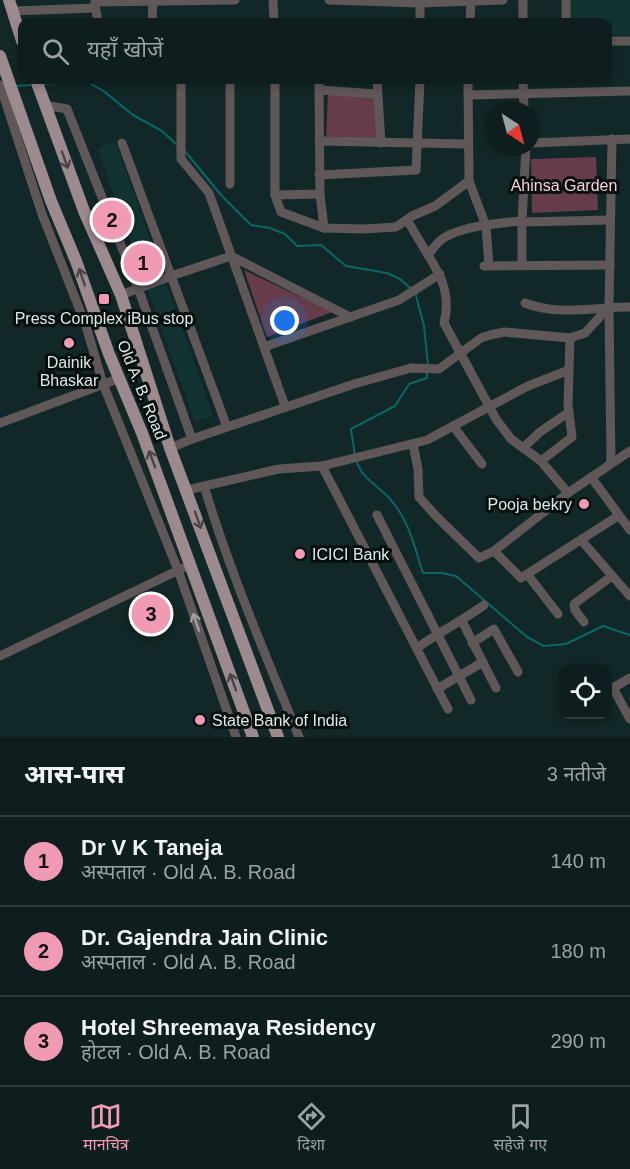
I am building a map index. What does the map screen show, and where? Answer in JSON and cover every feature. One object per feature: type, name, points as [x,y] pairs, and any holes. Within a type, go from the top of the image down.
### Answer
[{"type":"main road","points":[[11,6],[18,28]]},
{"type":"main road","name":"Old A. B. Road","points":[[0,56],[14,112],[76,261],[109,354],[142,433],[253,737]]},
{"type":"main road","name":"Old A. B. Road","points":[[37,84],[84,211],[121,295],[170,448],[278,737]]},
{"type":"street","points":[[24,0],[28,11]]},
{"type":"street","points":[[11,6],[28,11],[94,4],[235,0]]},
{"type":"street","points":[[273,0],[274,18]]},
{"type":"street","points":[[329,0],[419,2],[503,0]]},
{"type":"street","points":[[523,0],[523,18]]},
{"type":"street","points":[[566,0],[566,18]]},
{"type":"street","points":[[152,18],[153,1]]},
{"type":"street","points":[[470,18],[471,1]]},
{"type":"street","points":[[419,2],[420,18]]},
{"type":"street","points":[[612,41],[630,41]]},
{"type":"street","points":[[181,84],[181,159],[209,193],[285,406]]},
{"type":"street","points":[[230,84],[230,184]]},
{"type":"street","points":[[275,84],[275,195],[281,212],[324,228],[396,227],[435,206],[469,181]]},
{"type":"street","points":[[377,84],[381,143]]},
{"type":"street","points":[[319,175],[416,170],[420,84]]},
{"type":"street","points":[[468,84],[469,181],[486,226],[486,266],[610,265]]},
{"type":"street","points":[[523,84],[524,102]]},
{"type":"street","points":[[0,85],[14,112],[42,214],[86,326],[103,384],[178,570],[236,737]]},
{"type":"street","points":[[324,228],[319,175],[319,85],[377,94]]},
{"type":"street","points":[[468,95],[630,91]]},
{"type":"street","points":[[45,105],[68,109],[138,288],[192,439]]},
{"type":"street","points":[[540,143],[630,139]]},
{"type":"street","points":[[611,463],[609,307],[612,140]]},
{"type":"street","points":[[319,141],[468,144]]},
{"type":"street","points":[[122,143],[227,427]]},
{"type":"street","points":[[522,266],[526,156]]},
{"type":"street","points":[[275,195],[320,194]]},
{"type":"street","points":[[428,255],[441,240],[450,235],[486,226],[522,221],[610,219]]},
{"type":"street","points":[[407,220],[440,274],[448,308],[444,323],[488,406],[511,439],[542,461],[568,493]]},
{"type":"street","points":[[121,295],[231,256],[350,317]]},
{"type":"street","points":[[264,347],[399,300],[440,274]]},
{"type":"street","points":[[525,303],[534,307],[564,309],[630,307]]},
{"type":"street","points":[[170,448],[285,406],[365,381],[411,368],[439,369],[481,338],[504,332],[570,338],[585,333],[609,307]]},
{"type":"street","points":[[542,461],[572,437],[569,412],[570,338]]},
{"type":"street","points":[[187,490],[279,469],[322,466],[427,440],[528,386],[569,369]]},
{"type":"street","points":[[0,423],[120,378]]},
{"type":"street","points":[[523,448],[540,432],[569,412]]},
{"type":"street","points":[[453,426],[482,464]]},
{"type":"street","points":[[413,444],[418,469],[419,497],[479,558],[494,551],[568,493],[630,451]]},
{"type":"street","points":[[322,466],[448,709]]},
{"type":"street","points":[[591,477],[630,530]]},
{"type":"street","points":[[204,486],[243,601],[299,737]]},
{"type":"street","points":[[377,515],[471,700]]},
{"type":"street","points":[[494,551],[521,578],[618,516]]},
{"type":"street","points":[[581,540],[630,596]]},
{"type":"street","points":[[0,656],[191,565]]},
{"type":"street","points":[[527,574],[558,614]]},
{"type":"street","points":[[584,622],[575,610],[574,604],[612,576]]},
{"type":"street","points":[[417,648],[484,605]]},
{"type":"street","points":[[462,621],[496,688]]},
{"type":"street","points":[[472,643],[494,630],[518,672]]},
{"type":"street","points":[[437,688],[483,662]]},
{"type":"street","points":[[630,678],[613,688],[630,719]]},
{"type":"shaded area","points":[[570,0],[630,0],[630,35],[612,35],[612,18],[570,18]]},
{"type":"shaded area","points":[[115,141],[213,415],[195,422],[97,148]]},
{"type":"green space","points":[[328,92],[379,94],[377,140],[326,138]]},
{"type":"green space","name":"Ahinsa Garden","points":[[596,157],[598,210],[532,213],[531,159]]},
{"type":"green space","points":[[244,270],[332,312],[267,337]]},
{"type":"waterway","points":[[91,84],[105,92],[133,115],[162,131],[177,145]]},
{"type":"waterway","points":[[15,86],[33,85]]},
{"type":"waterway","points":[[184,150],[221,195],[251,225],[270,228],[285,234],[297,246],[321,245],[346,266],[387,273],[400,279],[410,288]]},
{"type":"waterway","points":[[415,292],[424,326],[428,365]]},
{"type":"waterway","points":[[355,456],[351,429],[395,406],[409,384],[427,378],[427,371]]},
{"type":"waterway","points":[[357,462],[367,478],[387,495],[402,516],[411,535],[423,573],[456,576],[527,637],[544,646],[566,644],[603,626],[630,635]]},
{"type":"place","name":"Dr. Gajendra Jain Clinic","points":[[112,220]]},
{"type":"place","name":"Dr V K Taneja","points":[[143,263]]},
{"type":"place","name":"Press Complex iBus stop","points":[[104,299]]},
{"type":"place","name":"Dainik Bhaskar","points":[[69,343]]},
{"type":"place","name":"Pooja bekry","points":[[584,504]]},
{"type":"place","name":"ICICI Bank","points":[[300,554]]},
{"type":"place","name":"Hotel Shreemaya Residency","points":[[151,614]]},
{"type":"place","name":"State Bank of India","points":[[200,720]]}]
